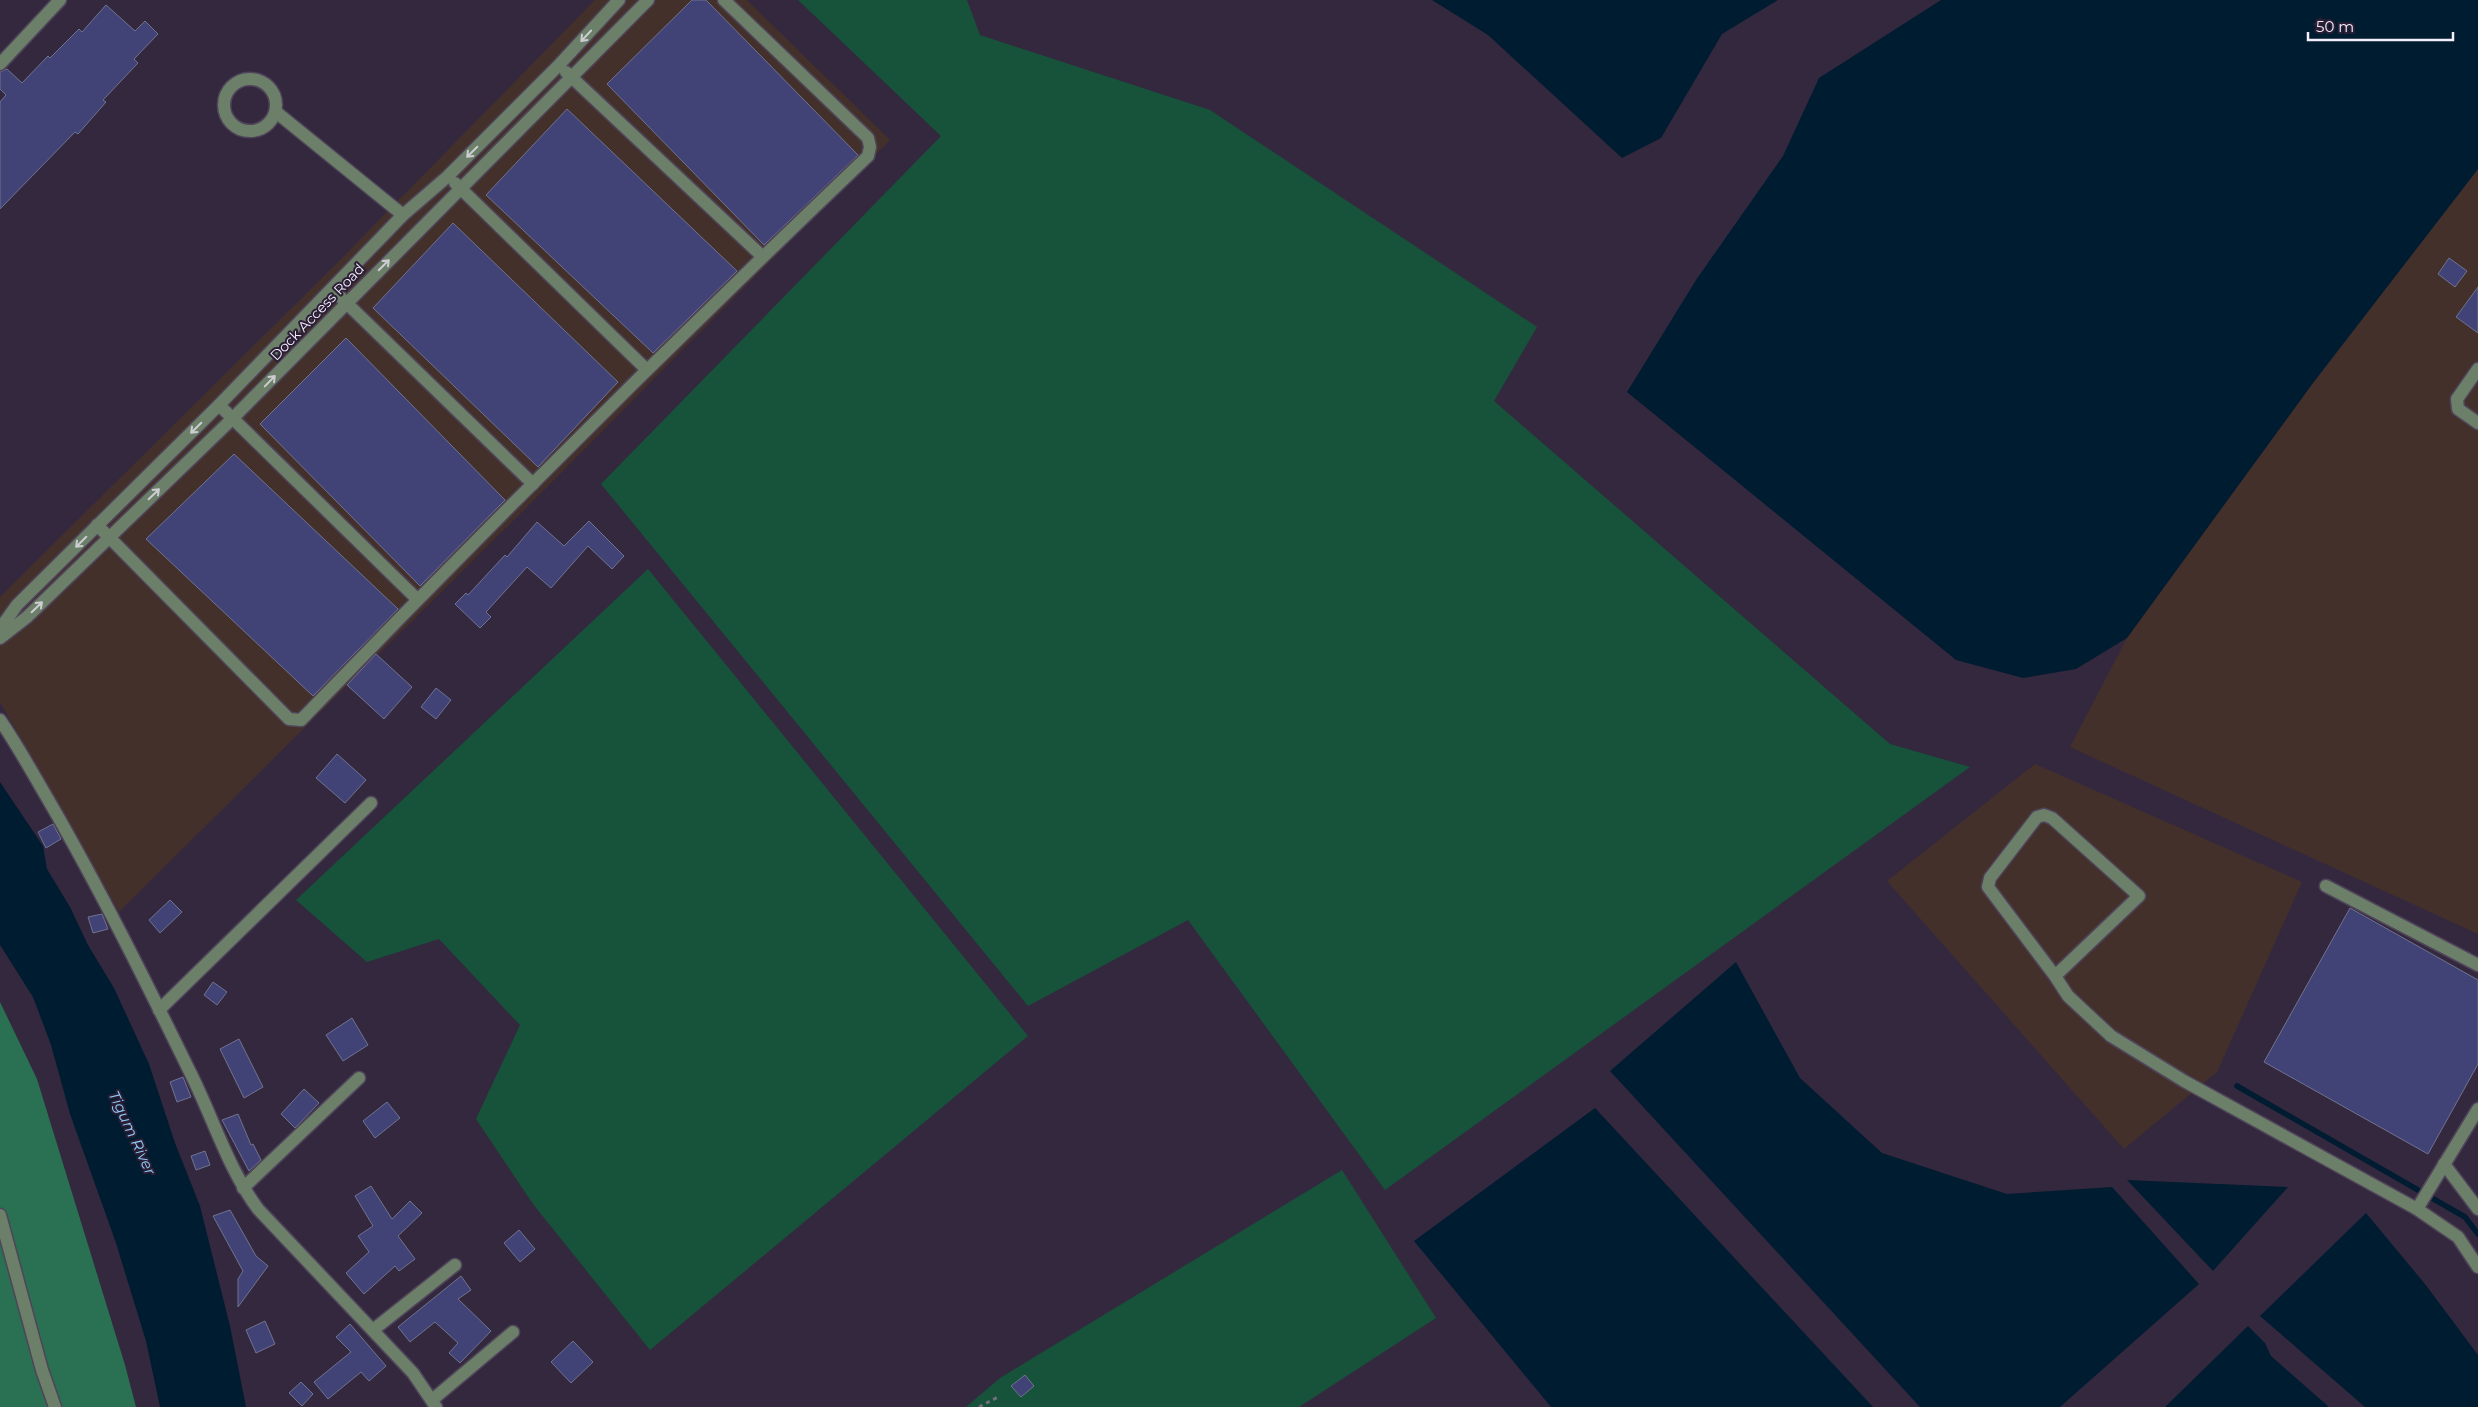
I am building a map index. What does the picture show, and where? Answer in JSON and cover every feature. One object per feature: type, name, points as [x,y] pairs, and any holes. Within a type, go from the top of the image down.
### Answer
[{"type":"street","points":[[0,64],[60,0]]},
{"type":"street","name":"Dock Access Road","points":[[0,629],[17,605],[219,405],[403,215],[447,177],[558,66],[619,0]]},
{"type":"street","name":"Dock Access Road","points":[[0,638],[27,617],[232,420],[648,0]]},
{"type":"street","points":[[97,525],[289,719],[301,720],[417,599],[532,484],[762,256],[868,156],[870,147],[868,138],[724,0]]},
{"type":"street","points":[[558,66],[762,256]]},
{"type":"street","points":[[244,78],[258,79],[270,86],[276,98],[276,112],[268,124],[256,131],[242,130],[231,123],[224,110],[225,97],[232,85],[244,78]]},
{"type":"street","points":[[276,112],[403,215]]},
{"type":"street","points":[[447,177],[647,370]]},
{"type":"street","points":[[332,289],[532,484]]},
{"type":"street","points":[[2478,369],[2457,399],[2458,409],[2478,423]]},
{"type":"street","points":[[219,405],[232,420],[417,599]]},
{"type":"street","points":[[0,720],[76,846],[160,1010],[243,1188],[258,1209],[413,1373],[434,1404],[513,1332]]},
{"type":"street","points":[[160,1010],[371,803]]},
{"type":"street","points":[[2055,976],[2139,896],[2052,818],[2044,815],[2037,818],[1990,878],[1988,887],[2068,996],[2111,1036],[2184,1081],[2421,1201],[2458,1237],[2478,1268]]},
{"type":"street","points":[[2326,886],[2478,965]]},
{"type":"street","points":[[243,1188],[359,1078]]},
{"type":"street","points":[[2421,1201],[2478,1109]]},
{"type":"street","points":[[2444,1164],[2478,1209]]},
{"type":"street","points":[[0,1214],[42,1370],[55,1407]]},
{"type":"street","points":[[374,1330],[455,1265]]},
{"type":"path","points":[[979,1407],[998,1397]]},
{"type":"shaded area","points":[[595,0],[747,0],[890,140],[557,477],[119,912],[0,702],[0,597],[336,264]]},
{"type":"shaded area","points":[[2478,169],[2478,934],[2070,747],[2127,638],[2313,383]]},
{"type":"shaded area","points":[[2035,764],[2302,882],[2217,1072],[2124,1149],[1887,881]]},
{"type":"green space","points":[[798,0],[967,0],[980,35],[1210,110],[1537,327],[1494,401],[1890,744],[1970,767],[1385,1190],[1188,920],[1028,1006],[601,484],[941,136]]},
{"type":"green space","points":[[648,569],[1028,1036],[650,1350],[533,1204],[476,1119],[520,1025],[439,939],[367,962],[296,900]]},
{"type":"green space","points":[[0,1002],[37,1079],[125,1365],[136,1407],[0,1407]]},
{"type":"green space","points":[[1342,1170],[1436,1318],[1299,1407],[966,1407],[1000,1378]]},
{"type":"water","points":[[1432,0],[1778,0],[1722,34],[1661,138],[1622,158],[1488,35]]},
{"type":"water","points":[[1941,0],[2478,0],[2478,169],[2313,383],[2127,638],[2076,669],[2023,678],[1956,660],[1627,392],[1696,280],[1783,156],[1819,78]]},
{"type":"water","name":"Tigum River","points":[[0,782],[43,846],[47,869],[70,907],[88,945],[114,988],[149,1064],[175,1143],[200,1206],[230,1326],[246,1407],[160,1407],[146,1341],[116,1243],[70,1114],[51,1045],[33,997],[0,945]]},
{"type":"water","points":[[1736,962],[1800,1078],[1882,1153],[2007,1194],[2112,1187],[2199,1284],[2060,1407],[1920,1407],[1610,1071]]},
{"type":"water","points":[[1595,1108],[1873,1407],[1551,1407],[1414,1241]]},
{"type":"water","points":[[2127,1180],[2288,1187],[2213,1271]]},
{"type":"water","points":[[2366,1213],[2425,1284],[2478,1355],[2478,1407],[2365,1407],[2260,1316]]},
{"type":"water","points":[[2248,1326],[2265,1343],[2271,1356],[2329,1407],[2165,1407]]},
{"type":"building","points":[[692,0],[706,0],[858,155],[764,245],[607,84]]},
{"type":"building","points":[[106,5],[135,31],[145,21],[158,34],[134,59],[138,63],[103,100],[106,102],[78,134],[75,132],[0,209],[0,102],[6,95],[0,89],[0,72],[7,69],[22,83],[48,56],[50,58],[79,29],[82,32]]},
{"type":"building","points":[[567,109],[737,271],[653,353],[486,195]]},
{"type":"building","points":[[453,223],[618,382],[538,467],[373,308]]},
{"type":"building","points":[[2449,258],[2467,271],[2455,287],[2438,274]]},
{"type":"building","points":[[2478,287],[2478,333],[2456,317]]},
{"type":"building","points":[[346,338],[505,500],[420,586],[260,424]]},
{"type":"building","points":[[234,454],[398,609],[313,696],[146,539]]},
{"type":"building","points":[[589,521],[624,556],[612,569],[588,546],[551,588],[527,567],[486,612],[491,617],[480,628],[455,604],[466,593],[468,595],[505,555],[507,557],[537,522],[564,546]]},
{"type":"building","points":[[376,654],[412,687],[384,719],[347,685]]},
{"type":"building","points":[[436,688],[451,700],[436,719],[421,707]]},
{"type":"building","points":[[337,754],[366,780],[345,803],[316,778]]},
{"type":"building","points":[[53,824],[61,839],[46,848],[38,832]]},
{"type":"building","points":[[170,900],[182,912],[160,933],[149,920]]},
{"type":"building","points":[[2350,908],[2478,980],[2478,1064],[2428,1154],[2264,1062]]},
{"type":"building","points":[[102,914],[108,929],[93,933],[88,917]]},
{"type":"building","points":[[213,982],[227,992],[217,1005],[204,995]]},
{"type":"building","points":[[352,1018],[368,1045],[343,1061],[326,1035]]},
{"type":"building","points":[[239,1039],[263,1087],[244,1098],[220,1049]]},
{"type":"building","points":[[183,1077],[191,1097],[177,1102],[170,1082]]},
{"type":"building","points":[[304,1089],[319,1103],[295,1128],[281,1114]]},
{"type":"building","points":[[387,1102],[400,1118],[375,1138],[363,1121]]},
{"type":"building","points":[[238,1114],[251,1145],[253,1144],[261,1160],[249,1171],[222,1120]]},
{"type":"building","points":[[205,1151],[210,1165],[196,1170],[191,1156]]},
{"type":"building","points":[[371,1186],[392,1219],[410,1201],[422,1213],[398,1236],[415,1259],[399,1271],[395,1266],[364,1294],[346,1273],[369,1252],[358,1236],[373,1226],[355,1196]]},
{"type":"building","points":[[230,1210],[256,1256],[268,1266],[238,1307],[238,1279],[243,1271],[213,1216]]},
{"type":"building","points":[[519,1230],[535,1249],[520,1262],[504,1243]]},
{"type":"building","points":[[461,1276],[471,1290],[458,1299],[491,1331],[460,1363],[449,1353],[458,1343],[435,1322],[410,1342],[398,1327]]},
{"type":"building","points":[[265,1321],[275,1344],[256,1353],[246,1330]]},
{"type":"building","points":[[350,1324],[386,1366],[369,1381],[361,1372],[328,1399],[314,1382],[351,1352],[336,1337]]},
{"type":"building","points":[[573,1341],[593,1362],[571,1383],[551,1362]]},
{"type":"building","points":[[1025,1375],[1034,1386],[1021,1397],[1011,1386]]},
{"type":"building","points":[[301,1382],[313,1394],[302,1406],[289,1393]]},
{"type":"waterway","points":[[2237,1086],[2465,1217],[2478,1234]]}]
